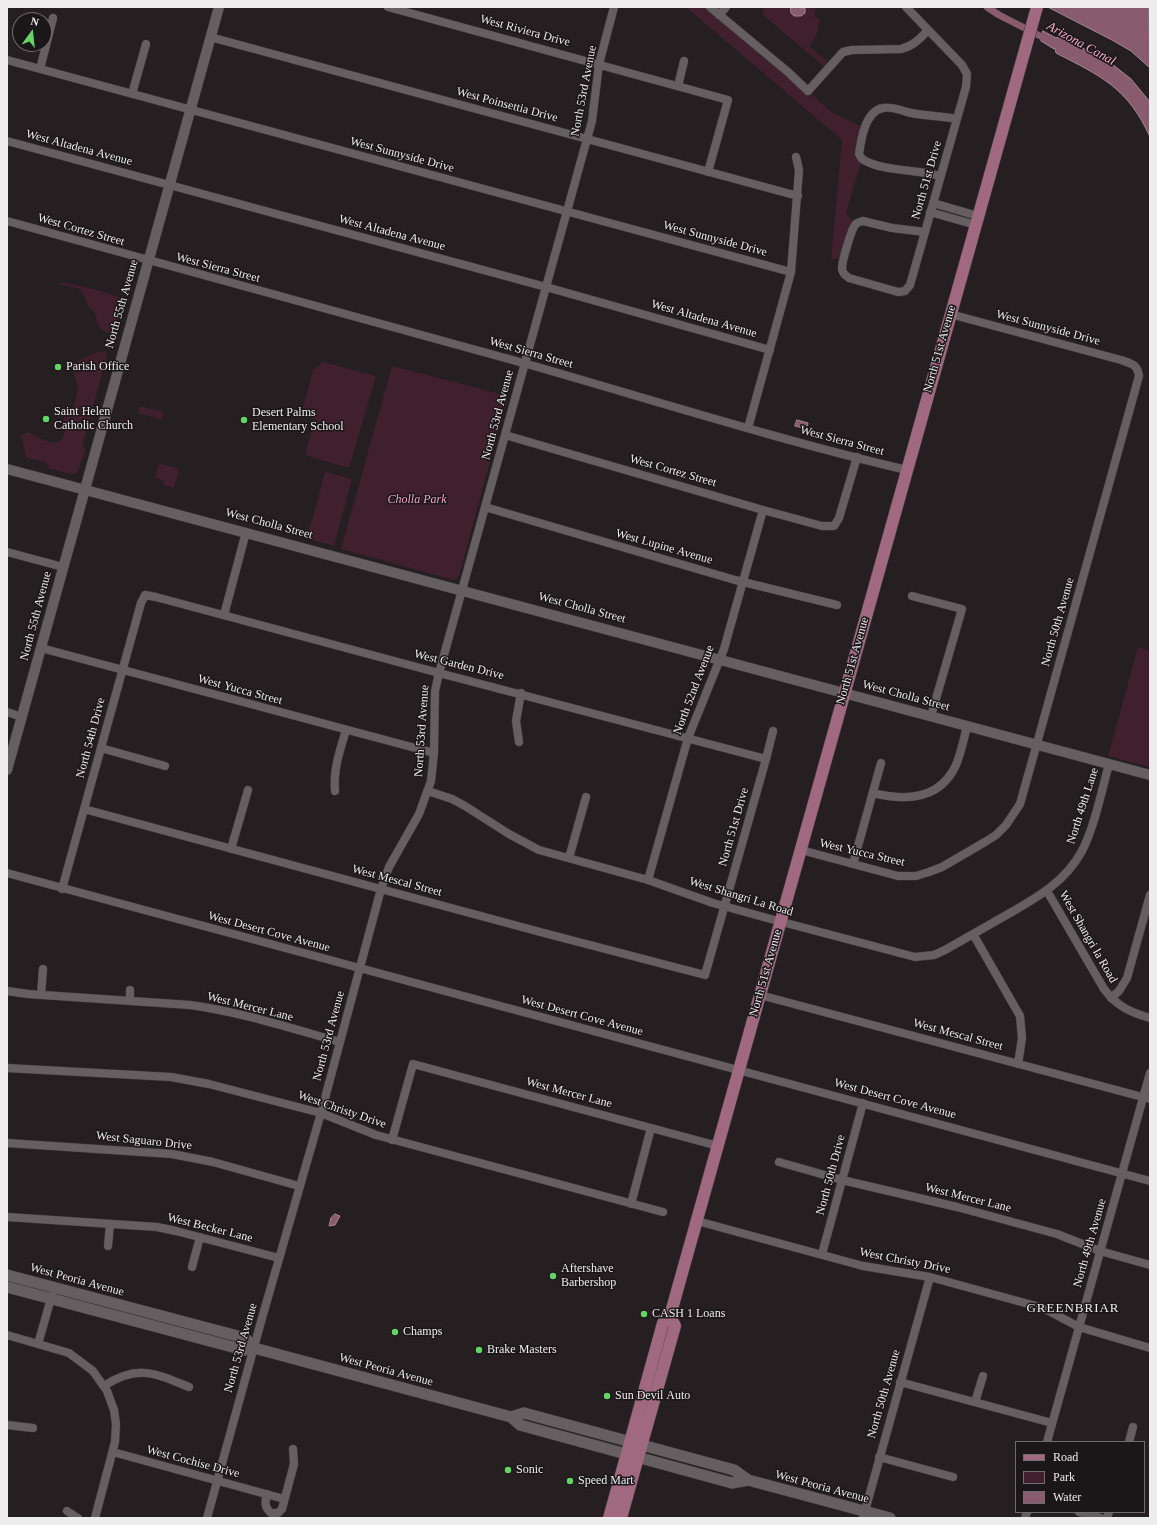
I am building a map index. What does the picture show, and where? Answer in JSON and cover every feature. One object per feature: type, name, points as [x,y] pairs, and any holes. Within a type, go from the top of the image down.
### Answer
[{"type":"main road","name":"North 51st Avenue","points":[[621,1518],[632,1456],[663,1323],[670,1316],[697,1221],[1037,7]]},
{"type":"main road","name":"West Peoria Avenue","points":[[7,1275],[245,1338],[254,1348]]},
{"type":"main road","name":"West Peoria Avenue","points":[[7,1287],[244,1350],[254,1348],[511,1417],[520,1425],[732,1483],[748,1480]]},
{"type":"main road","name":"West Peoria Avenue","points":[[511,1417],[524,1413],[734,1470],[748,1480],[864,1515],[890,1518]]},
{"type":"main road","name":"North 51st Avenue","points":[[609,1518],[632,1456]]},
{"type":"street","name":"North 55th Avenue","points":[[7,770],[219,7]]},
{"type":"street","name":"West Riviera Drive","points":[[388,7],[728,100],[708,172]]},
{"type":"street","name":"North 53rd Avenue","points":[[207,1518],[299,1186],[321,1114],[381,889],[389,867],[419,814],[431,781],[434,753],[435,691],[439,673],[592,121],[599,64],[614,7]]},
{"type":"street","points":[[710,7],[808,90],[843,52],[852,50],[901,49],[915,44],[928,30],[906,7]]},
{"type":"street","points":[[719,15],[726,7]]},
{"type":"street","points":[[40,69],[53,18]]},
{"type":"street","name":"North 51st Drive","points":[[925,232],[892,228],[863,221],[858,222],[854,225],[850,238],[842,268],[844,274],[849,278],[898,292],[905,291],[910,286],[966,87],[967,74],[960,62],[928,30]]},
{"type":"street","name":"West Poinsettia Drive","points":[[210,37],[798,196]]},
{"type":"street","points":[[132,94],[146,44]]},
{"type":"street","name":"West Sunnyside Drive","points":[[7,60],[791,272]]},
{"type":"street","points":[[678,86],[684,61]]},
{"type":"street","points":[[940,176],[924,172],[895,169],[866,161],[859,154],[866,126],[871,116],[877,110],[883,108],[893,108],[912,113],[957,119]]},
{"type":"street","name":"West Altadena Avenue","points":[[7,141],[546,287],[770,350]]},
{"type":"street","points":[[748,428],[791,272],[798,196],[799,170],[796,157]]},
{"type":"street","points":[[933,203],[977,220]]},
{"type":"street","points":[[930,212],[977,220]]},
{"type":"street","name":"West Cortez Street","points":[[7,221],[148,261]]},
{"type":"street","name":"West Sierra Street","points":[[148,261],[525,363],[748,428],[907,470]]},
{"type":"street","name":"West Sunnyside Drive","points":[[950,314],[1110,357],[1134,365],[1138,368]]},
{"type":"street","name":"North 50th Avenue","points":[[962,856],[996,835],[1013,816],[1020,804],[1139,376],[1138,368]]},
{"type":"street","name":"West Cortez Street","points":[[505,435],[822,526],[834,526],[839,518],[856,457]]},
{"type":"street","name":"West Cholla Street","points":[[7,468],[1150,775]]},
{"type":"street","name":"West Lupine Avenue","points":[[485,507],[743,582],[837,605]]},
{"type":"street","name":"North 52nd Avenue","points":[[648,880],[688,738],[720,659],[763,510]]},
{"type":"street","points":[[224,615],[246,532]]},
{"type":"street","points":[[7,552],[63,567]]},
{"type":"street","name":"West Garden Drive","points":[[145,595],[766,759]]},
{"type":"street","name":"North 54th Drive","points":[[62,888],[122,670],[141,603],[145,595]]},
{"type":"street","points":[[912,596],[962,609],[931,716]]},
{"type":"street","name":"West Yucca Street","points":[[41,648],[434,753]]},
{"type":"street","points":[[519,742],[516,721],[521,694]]},
{"type":"street","points":[[7,712],[22,716]]},
{"type":"street","points":[[872,793],[888,797],[903,798],[917,796],[932,791],[941,785],[956,766],[967,726]]},
{"type":"street","points":[[335,791],[335,770],[346,730]]},
{"type":"street","name":"North 51st Drive","points":[[705,975],[773,731]]},
{"type":"street","points":[[101,748],[165,766]]},
{"type":"street","points":[[853,864],[881,763]]},
{"type":"street","name":"North 49th Lane","points":[[1047,891],[1074,864],[1082,850],[1090,833],[1109,764]]},
{"type":"street","points":[[231,849],[248,790]]},
{"type":"street","name":"West Shangri La Road","points":[[428,791],[452,799],[534,847],[648,880],[724,906],[914,957],[934,955],[945,950],[1047,891]]},
{"type":"street","points":[[569,858],[586,797]]},
{"type":"street","name":"West Mescal Street","points":[[84,809],[558,937],[705,975]]},
{"type":"street","name":"West Yucca Street","points":[[801,850],[898,876],[916,876],[930,872],[962,856]]},
{"type":"street","name":"West Desert Cove Avenue","points":[[7,873],[360,969],[863,1102],[1150,1181]]},
{"type":"street","name":"West Shangri la Road","points":[[1047,891],[1104,989],[1111,998],[1118,1005],[1129,1011],[1150,1018]]},
{"type":"street","points":[[1111,998],[1119,991],[1127,978],[1150,895]]},
{"type":"street","points":[[973,934],[1020,1016],[1022,1038],[1018,1064]]},
{"type":"street","points":[[41,995],[43,969]]},
{"type":"street","points":[[130,990],[130,1001]]},
{"type":"street","name":"West Mercer Lane","points":[[7,991],[41,995],[190,1005],[226,1011],[340,1042]]},
{"type":"street","name":"West Mescal Street","points":[[760,995],[1147,1098]]},
{"type":"street","name":"West Mercer Lane","points":[[392,1140],[413,1064],[718,1146]]},
{"type":"street","name":"West Christy Drive","points":[[7,1068],[171,1077],[224,1087],[321,1114],[392,1140],[663,1212]]},
{"type":"street","name":"North 49th Avenue","points":[[1047,1441],[1122,1173],[1147,1098],[1150,1073]]},
{"type":"street","name":"North 50th Drive","points":[[822,1254],[863,1102]]},
{"type":"street","points":[[631,1204],[651,1128]]},
{"type":"street","name":"West Saguaro Drive","points":[[7,1143],[172,1154],[213,1162],[299,1186]]},
{"type":"street","name":"West Mercer Lane","points":[[778,1162],[842,1180],[939,1202],[1056,1234],[1100,1251],[1150,1265]]},
{"type":"street","name":"West Becker Lane","points":[[7,1218],[157,1227],[176,1230],[279,1258]]},
{"type":"street","points":[[24,1219],[24,1228]]},
{"type":"street","name":"West Christy Drive","points":[[697,1221],[863,1266],[930,1277],[1036,1306],[1079,1327],[1150,1348]]},
{"type":"street","points":[[108,1246],[110,1224]]},
{"type":"street","points":[[192,1267],[200,1237]]},
{"type":"street","name":"North 50th Avenue","points":[[864,1515],[930,1277]]},
{"type":"street","points":[[38,1344],[54,1288]]},
{"type":"street","points":[[7,1335],[69,1353],[93,1371],[104,1386],[114,1410],[116,1424],[113,1452],[95,1518]]},
{"type":"street","points":[[104,1386],[125,1374],[148,1372],[189,1387]]},
{"type":"street","points":[[975,1402],[982,1376]]},
{"type":"street","points":[[900,1382],[1052,1423]]},
{"type":"street","points":[[7,1425],[33,1428]]},
{"type":"street","points":[[1129,1441],[1133,1427]]},
{"type":"street","points":[[267,1494],[265,1502],[266,1509],[271,1513],[278,1514],[282,1509],[294,1464],[293,1449]]},
{"type":"street","name":"West Cochise Drive","points":[[113,1452],[284,1499]]},
{"type":"street","points":[[879,1457],[954,1477]]},
{"type":"street","points":[[67,1510],[78,1518]]},
{"type":"street","points":[[1083,1513],[1101,1518]]},
{"type":"green space","points":[[686,7],[710,7],[788,72],[831,112],[865,128],[862,159],[846,213],[855,225],[844,258],[831,259],[842,140]]},
{"type":"green space","points":[[764,7],[816,7],[814,17],[820,19],[816,36],[809,46],[831,65],[827,69],[762,14]]},
{"type":"green space","points":[[62,282],[101,291],[122,298],[123,302],[114,332],[108,333],[102,330],[97,322],[95,313],[89,307],[80,289],[58,284]]},
{"type":"green space","points":[[105,351],[107,355],[83,443],[83,448],[86,449],[77,473],[70,474],[48,468],[49,465],[46,463],[26,457],[21,435],[28,432],[41,439],[51,442],[60,441],[63,437],[65,429],[64,415],[66,412],[70,412],[73,409],[78,389],[73,369],[74,363],[96,353]]},
{"type":"green space","points":[[323,362],[376,376],[349,468],[305,455],[315,419],[301,416],[313,370]]},
{"type":"green space","name":"Cholla Park","points":[[392,366],[508,396],[459,576],[454,580],[341,549]]},
{"type":"green space","points":[[140,406],[164,412],[162,420],[138,413]]},
{"type":"green space","points":[[120,419],[130,422],[128,431],[117,428]]},
{"type":"green space","points":[[159,463],[179,469],[174,488],[163,485],[164,480],[155,478]]},
{"type":"green space","points":[[325,472],[352,479],[334,546],[307,538]]},
{"type":"green space","points":[[1138,647],[1150,651],[1150,767],[1108,756]]},
{"type":"water","points":[[791,7],[805,8],[805,13],[801,16],[794,16],[791,13]]},
{"type":"water","points":[[1048,7],[1149,7],[1150,68],[1131,51]]},
{"type":"water","points":[[1043,31],[1056,38],[1060,36],[1112,64],[1131,79],[1150,102],[1150,137],[1132,106],[1112,85],[1087,69],[1056,53],[1055,48],[1054,49],[1041,41]]},
{"type":"water","points":[[797,420],[808,423],[807,429],[795,426]]},
{"type":"water","points":[[335,1214],[340,1216],[335,1225],[329,1226],[331,1218]]},
{"type":"waterway","name":"Arizona Canal","points":[[987,7],[999,15],[1050,41]]},
{"type":"place","name":"Parish Office","points":[[58,367]]},
{"type":"place","name":"Saint Helen Catholic Church","points":[[46,419]]},
{"type":"place","name":"Desert Palms Elementary School","points":[[244,420]]},
{"type":"place","name":"Aftershave Barbershop","points":[[553,1276]]},
{"type":"place","name":"CASH 1 Loans","points":[[644,1314]]},
{"type":"place","name":"Champs","points":[[395,1332]]},
{"type":"place","name":"Brake Masters","points":[[479,1350]]},
{"type":"place","name":"Sun Devil Auto","points":[[607,1396]]},
{"type":"place","name":"Sonic","points":[[508,1470]]},
{"type":"place","name":"Speed Mart","points":[[570,1481]]},
{"type":"district","name":"GREENBRIAR","points":[[1073,1309]]}]
